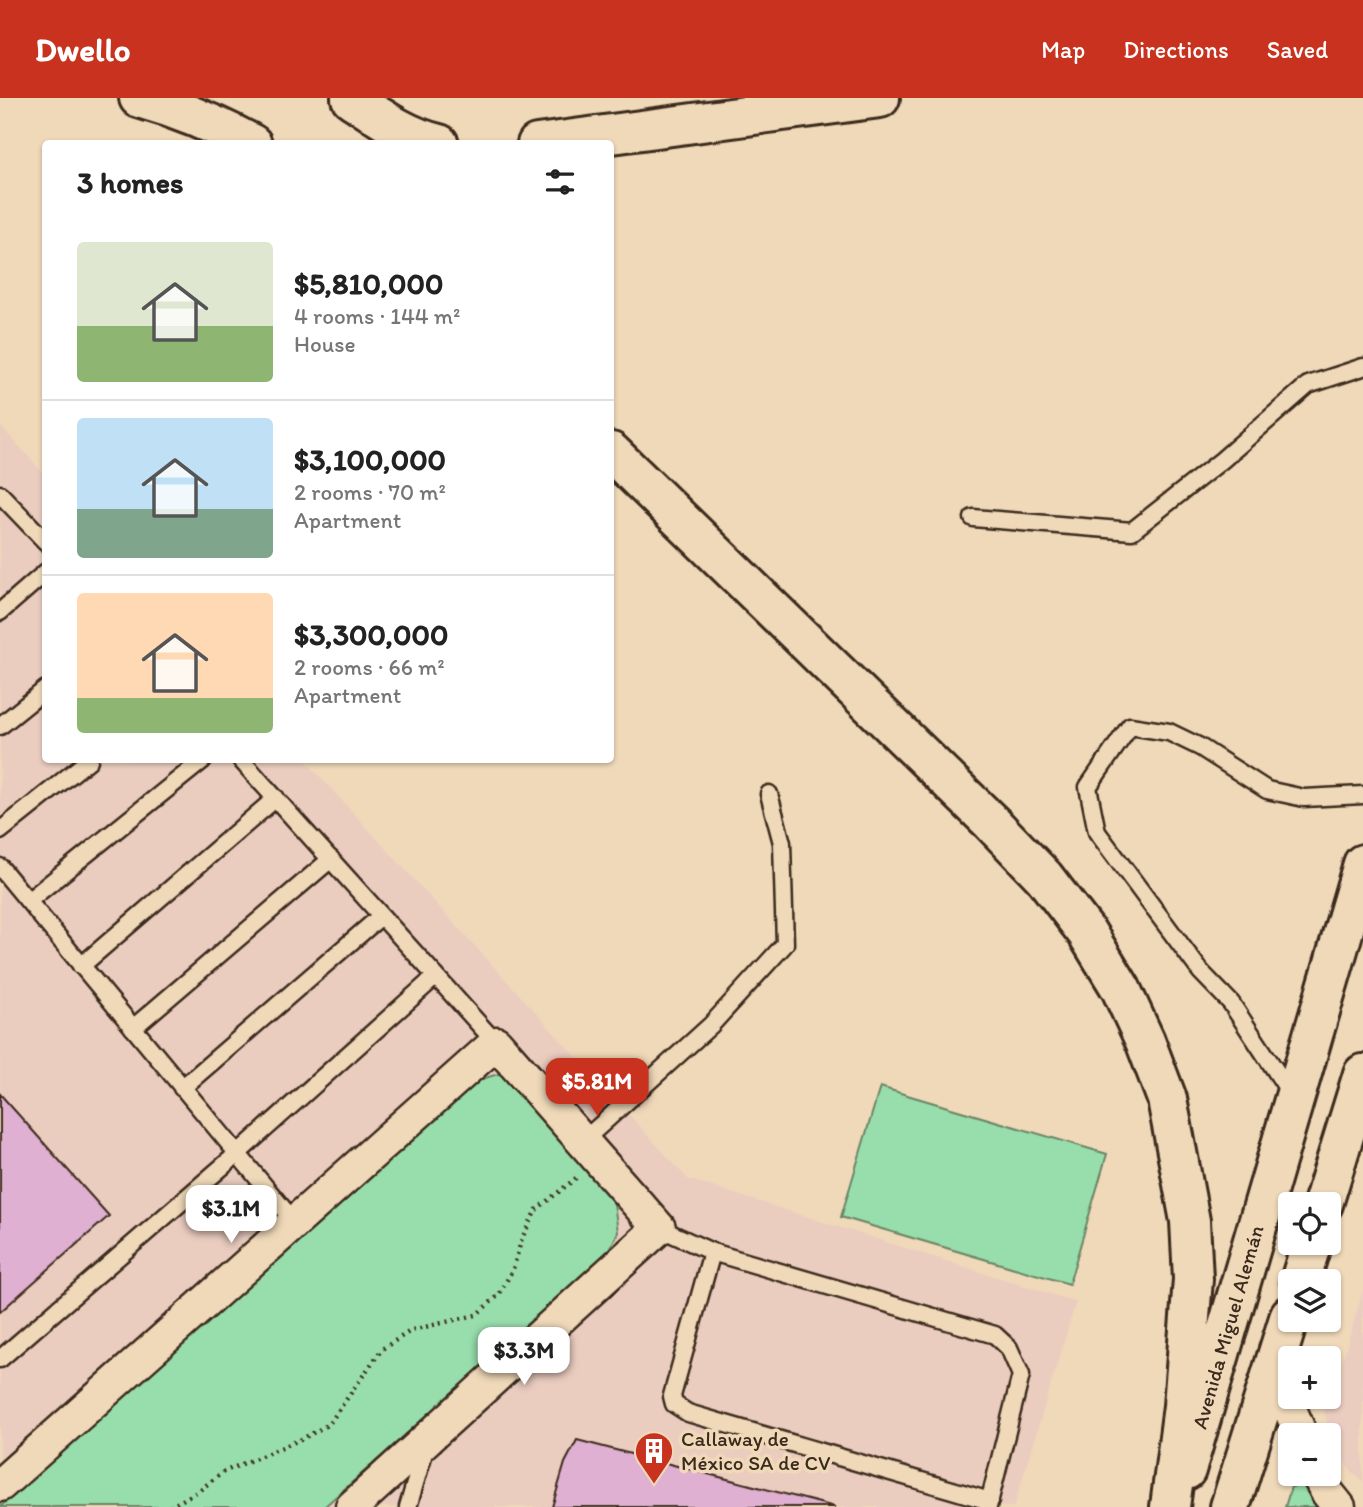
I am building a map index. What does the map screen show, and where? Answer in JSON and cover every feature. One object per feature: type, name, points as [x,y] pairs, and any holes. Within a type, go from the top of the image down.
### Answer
[{"type":"highway","points":[[139,98],[220,126],[245,140]]},
{"type":"highway","points":[[351,98],[391,124],[426,140]]},
{"type":"highway","points":[[567,140],[880,98]]},
{"type":"highway","points":[[614,455],[1044,877],[1087,933],[1121,989],[1167,1099],[1190,1221],[1193,1279],[1173,1507]]},
{"type":"highway","name":"Avenida Miguel Alemán","points":[[1173,1507],[1363,864]]},
{"type":"highway","points":[[1328,1192],[1363,1074]]},
{"type":"highway","points":[[1230,1507],[1285,1332]]},
{"type":"street","points":[[0,1485],[496,1043],[659,1228],[352,1507]]},
{"type":"street","points":[[1273,1369],[1296,1423]]},
{"type":"street","points":[[1324,1486],[1339,1507]]},
{"type":"lane","points":[[973,518],[1132,531],[1222,460],[1308,385],[1363,367]]},
{"type":"lane","points":[[3,504],[42,538]]},
{"type":"lane","points":[[0,612],[42,575]]},
{"type":"lane","points":[[0,726],[42,692]]},
{"type":"lane","points":[[1294,1098],[1231,1003],[1200,972],[1097,832],[1088,787],[1130,726],[1169,732],[1200,747],[1267,790],[1304,798],[1363,796]]},
{"type":"lane","points":[[0,831],[85,763]]},
{"type":"lane","points":[[28,901],[199,763]]},
{"type":"lane","points":[[244,763],[496,1043]]},
{"type":"lane","points":[[591,1151],[785,944],[782,843],[769,794]]},
{"type":"lane","points":[[81,966],[276,799]]},
{"type":"lane","points":[[133,1028],[331,859]]},
{"type":"lane","points":[[0,867],[295,1223]]},
{"type":"lane","points":[[182,1088],[381,916]]},
{"type":"lane","points":[[0,1360],[436,976]]},
{"type":"lane","points":[[659,1228],[712,1252],[995,1335],[1009,1348],[1021,1375],[989,1504],[688,1413],[674,1404],[672,1396],[712,1252]]},
{"type":"lane","points":[[408,1507],[429,1438]]},
{"type":"path","points":[[170,1507],[200,1490],[223,1472],[304,1438],[328,1423],[382,1349],[412,1330],[476,1315],[499,1295],[513,1269],[522,1238],[536,1210],[591,1151]]},
{"type":"shaded area","points":[[0,425],[42,472],[42,763],[308,763],[688,1179],[1076,1302],[1014,1507],[0,1507]]},
{"type":"shaded area","points":[[1363,1290],[1363,1482],[1341,1457],[1341,1423],[1327,1423],[1324,1410],[1341,1409],[1341,1365]]},
{"type":"green space","points":[[498,1074],[515,1078],[613,1196],[618,1232],[606,1258],[324,1507],[0,1507],[479,1080]]},
{"type":"green space","points":[[880,1087],[1107,1154],[1069,1284],[841,1217]]},
{"type":"green space","points":[[1308,1486],[1320,1507],[1285,1507],[1291,1487]]},
{"type":"building","points":[[0,1094],[109,1216],[0,1312]]},
{"type":"building","name":"Callaway de México SA de CV","points":[[577,1440],[835,1507],[552,1507],[565,1463]]},
{"type":"place","name":"Callaway de México SA de CV","points":[[654,1485]]}]
